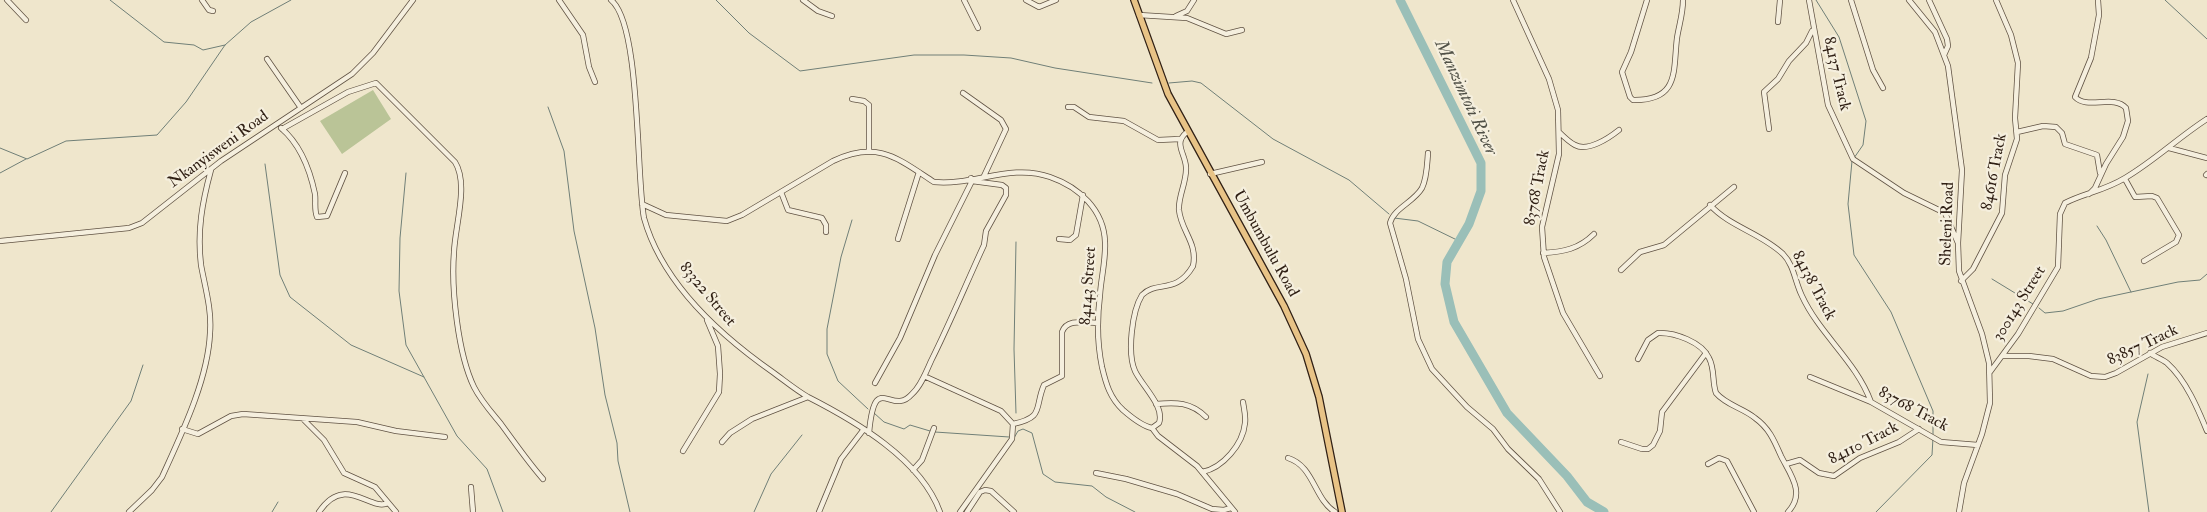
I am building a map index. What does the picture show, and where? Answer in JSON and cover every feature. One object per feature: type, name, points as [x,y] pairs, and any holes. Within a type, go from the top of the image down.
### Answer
[{"type":"main road","name":"Umbumbulu Road","points":[[1134,0],[1168,94],[1187,132],[1284,306],[1306,354],[1318,397],[1342,512]]},
{"type":"street","points":[[7,0],[26,20]]},
{"type":"street","points":[[202,0],[209,10],[213,11]]},
{"type":"street","name":"Nkanyisweni Road","points":[[0,241],[133,227],[146,220],[211,169],[344,80],[361,66],[386,37],[413,0]]},
{"type":"street","points":[[559,0],[583,34],[589,67],[595,82]]},
{"type":"street","points":[[611,0],[617,5],[622,0]]},
{"type":"street","points":[[803,0],[818,11],[832,16]]},
{"type":"street","points":[[964,0],[978,28]]},
{"type":"street","points":[[1026,0],[1039,7],[1056,0]]},
{"type":"street","points":[[1175,16],[1187,12],[1194,0]]},
{"type":"street","name":"83768 Track","points":[[1513,0],[1554,93],[1559,132],[1557,169],[1542,227],[1543,253],[1551,282],[1563,313],[1600,376]]},
{"type":"street","points":[[1647,0],[1631,52],[1622,72],[1632,100],[1642,100],[1655,96],[1672,82],[1676,71],[1677,40],[1682,17],[1683,0]]},
{"type":"street","points":[[1778,22],[1780,0]]},
{"type":"street","name":"84137 Track","points":[[1808,0],[1828,105],[1853,159],[1904,193],[1945,213],[1958,244]]},
{"type":"street","points":[[1852,0],[1873,70],[1883,88]]},
{"type":"street","name":"Sheleni Road","points":[[1909,0],[1935,32],[1944,55],[1962,161],[1958,244],[1960,281],[1986,346],[1990,372],[1990,403],[1978,445],[1964,483],[1959,512]]},
{"type":"street","points":[[1929,0],[1947,39],[1948,46],[1944,55]]},
{"type":"street","name":"84616 Track","points":[[1960,281],[1973,269],[2002,213],[2005,175],[2016,146],[2018,63],[2011,34],[1997,0]]},
{"type":"street","points":[[2086,196],[2096,188],[2100,175],[2123,137],[2128,121],[2126,108],[2119,103],[2082,101],[2075,97],[2091,58],[2099,15],[2098,0]]},
{"type":"street","name":"83322 Street","points":[[617,5],[631,58],[642,204],[646,224],[665,264],[676,281],[704,314],[743,351],[808,397],[833,408],[864,429],[913,470],[932,495],[940,512]]},
{"type":"street","points":[[1139,15],[1175,16],[1191,19],[1226,34],[1242,30]]},
{"type":"street","points":[[1769,129],[1764,92],[1778,79],[1789,61],[1806,43],[1813,30]]},
{"type":"street","points":[[267,59],[301,108]]},
{"type":"street","points":[[282,129],[348,92],[376,83],[459,167],[461,182],[454,253],[455,287],[458,322],[465,358],[477,393],[543,479]]},
{"type":"street","points":[[963,93],[1001,120],[1006,129],[984,176]]},
{"type":"street","points":[[642,204],[666,216],[728,221],[742,215],[833,161],[846,155],[870,150],[869,105],[864,101],[852,99]]},
{"type":"street","points":[[1068,106],[1074,106],[1089,117],[1124,121],[1158,140],[1180,139],[1187,132]]},
{"type":"street","name":"300143 Street","points":[[1990,372],[2058,267],[2062,206],[2070,200],[2086,196],[2125,179],[2207,119]]},
{"type":"street","points":[[276,125],[296,144],[302,157],[313,189],[317,217],[327,216],[345,173]]},
{"type":"street","points":[[2017,132],[2043,126],[2056,127],[2062,133],[2065,144],[2097,155],[2100,175]]},
{"type":"street","points":[[1559,132],[1575,145],[1582,147],[1596,144],[1619,130]]},
{"type":"street","points":[[1152,428],[1159,423],[1161,416],[1156,404],[1134,370],[1130,348],[1142,295],[1149,290],[1178,283],[1193,266],[1194,245],[1180,213],[1186,178],[1186,164],[1180,139]]},
{"type":"street","points":[[2169,148],[2207,158]]},
{"type":"street","name":"84143 Street","points":[[870,150],[906,163],[934,182],[971,180],[984,176],[1026,172],[1041,174],[1062,181],[1083,195],[1098,215],[1105,242],[1098,323],[1102,364],[1113,400],[1128,415],[1152,428],[1158,436],[1190,459],[1233,510]]},
{"type":"street","points":[[1428,153],[1422,188],[1393,216],[1390,223],[1406,279],[1418,339],[1432,369],[1467,407],[1493,429],[1508,449],[1539,479],[1560,512]]},
{"type":"street","points":[[1210,174],[1262,162]]},
{"type":"street","points":[[129,512],[158,483],[182,429],[200,381],[210,338],[210,314],[201,263],[200,210],[211,169]]},
{"type":"street","points":[[898,239],[920,172]]},
{"type":"street","points":[[2125,179],[2135,197],[2152,196],[2160,201],[2179,235],[2176,242],[2144,261]]},
{"type":"street","points":[[869,433],[871,409],[875,402],[881,398],[898,401],[908,398],[924,376],[984,245],[986,231],[1006,195],[1006,188],[971,180],[935,255],[900,338],[876,383]]},
{"type":"street","points":[[1621,270],[1644,250],[1664,245],[1734,187]]},
{"type":"street","points":[[782,192],[788,210],[822,218],[826,225],[826,232]]},
{"type":"street","points":[[1059,239],[1070,240],[1076,235],[1083,195]]},
{"type":"street","name":"84138 Track","points":[[1710,205],[1733,224],[1755,234],[1786,257],[1808,308],[1829,339],[1850,361],[1871,402]]},
{"type":"street","points":[[1543,253],[1568,251],[1594,234]]},
{"type":"street","points":[[683,451],[717,396],[720,386],[718,346],[704,314]]},
{"type":"street","points":[[1013,424],[1033,417],[1040,406],[1044,385],[1062,376],[1062,332],[1065,326],[1071,322],[1098,323]]},
{"type":"street","points":[[1638,359],[1651,338],[1662,333],[1686,340],[1706,354],[1711,364],[1716,393],[1763,424],[1774,438],[1797,489],[1795,502],[1788,512]]},
{"type":"street","name":"83857 Track","points":[[2002,356],[2053,359],[2098,377],[2116,373],[2162,347],[2207,333]]},
{"type":"street","points":[[2150,353],[2166,362],[2175,373],[2191,397],[2207,431]]},
{"type":"street","points":[[1621,442],[1642,450],[1648,450],[1653,445],[1660,431],[1662,412],[1706,354]]},
{"type":"street","points":[[924,376],[1001,411],[1013,424],[1012,439],[960,512]]},
{"type":"street","name":"83768 Track","points":[[1810,377],[1871,402],[1941,442],[1978,445]]},
{"type":"street","points":[[722,442],[730,433],[743,424],[808,397]]},
{"type":"street","points":[[1156,404],[1175,402],[1188,404],[1206,417]]},
{"type":"street","points":[[1202,472],[1221,464],[1240,438],[1245,423],[1243,402]]},
{"type":"street","points":[[182,429],[193,434],[204,432],[236,415],[357,422],[396,431],[445,437]]},
{"type":"street","points":[[303,419],[324,440],[344,473],[374,487],[396,512]]},
{"type":"street","points":[[913,470],[922,460],[934,428]]},
{"type":"street","points":[[819,512],[837,466],[851,444],[864,429]]},
{"type":"street","name":"84110 Track","points":[[1786,464],[1800,460],[1819,473],[1834,476],[1860,458],[1899,442],[1919,430]]},
{"type":"street","points":[[1288,458],[1300,466],[1315,484],[1324,502],[1335,512]]},
{"type":"street","points":[[1708,464],[1719,458],[1726,461],[1754,512]]},
{"type":"street","points":[[1096,473],[1126,478],[1177,494],[1212,509],[1233,510]]},
{"type":"street","points":[[471,487],[473,512]]},
{"type":"street","points":[[967,512],[980,492],[985,490],[991,491],[1014,512]]},
{"type":"street","points":[[318,512],[331,498],[341,495],[354,496],[377,506],[388,503]]},
{"type":"green space","points":[[373,90],[391,119],[342,154],[320,121]]},
{"type":"waterway","points":[[110,0],[164,42],[194,45],[203,50],[225,45]]},
{"type":"waterway","points":[[0,148],[27,159],[66,141],[157,135],[186,102],[225,45],[251,22],[291,0]]},
{"type":"waterway","points":[[716,0],[749,33],[800,71],[914,55],[964,55],[1011,58],[1055,68],[1152,83]]},
{"type":"waterway","name":"Manzimtoti River","points":[[1400,0],[1481,163],[1481,191],[1469,224],[1447,262],[1445,284],[1454,322],[1507,413],[1567,476],[1587,502],[1604,512]]},
{"type":"waterway","points":[[1816,0],[1839,37],[1866,121],[1863,145],[1854,158]]},
{"type":"waterway","points":[[2165,0],[2207,39]]},
{"type":"waterway","points":[[1169,83],[1192,81],[1201,83],[1273,139],[1349,180],[1389,214]]},
{"type":"waterway","points":[[548,107],[564,151],[574,231],[595,328],[605,395],[617,443],[618,461],[630,512]]},
{"type":"waterway","points":[[0,173],[26,159]]},
{"type":"waterway","points":[[1852,161],[1848,204],[1854,255],[1891,312],[1933,411],[1933,434]]},
{"type":"waterway","points":[[265,164],[280,275],[290,297],[351,345],[424,377]]},
{"type":"waterway","points":[[406,173],[400,238],[399,291],[406,345],[457,436],[487,469],[503,512]]},
{"type":"waterway","points":[[1394,218],[1418,221],[1459,241]]},
{"type":"waterway","points":[[852,220],[841,257],[827,329],[827,354],[838,381],[868,409]]},
{"type":"waterway","points":[[2097,226],[2106,240],[2131,292]]},
{"type":"waterway","points":[[1016,242],[1014,349],[1016,413]]},
{"type":"waterway","points":[[2039,308],[2045,313],[2063,311],[2098,299],[2178,282],[2200,280],[2207,274]]},
{"type":"waterway","points":[[1992,279],[2033,304]]},
{"type":"waterway","points":[[51,512],[131,401],[143,365]]},
{"type":"waterway","points":[[2148,374],[2137,422],[2149,512]]},
{"type":"waterway","points":[[874,413],[884,422],[904,429],[910,425],[930,431]]},
{"type":"waterway","points":[[1014,438],[1018,431],[1023,429],[1032,433],[1043,474],[1055,482],[1092,486],[1106,497],[1135,512]]},
{"type":"waterway","points":[[935,432],[1009,437]]},
{"type":"waterway","points":[[754,512],[771,474],[802,435]]},
{"type":"waterway","points":[[1876,512],[1932,455],[1933,438]]},
{"type":"waterway","points":[[272,512],[278,502]]}]
